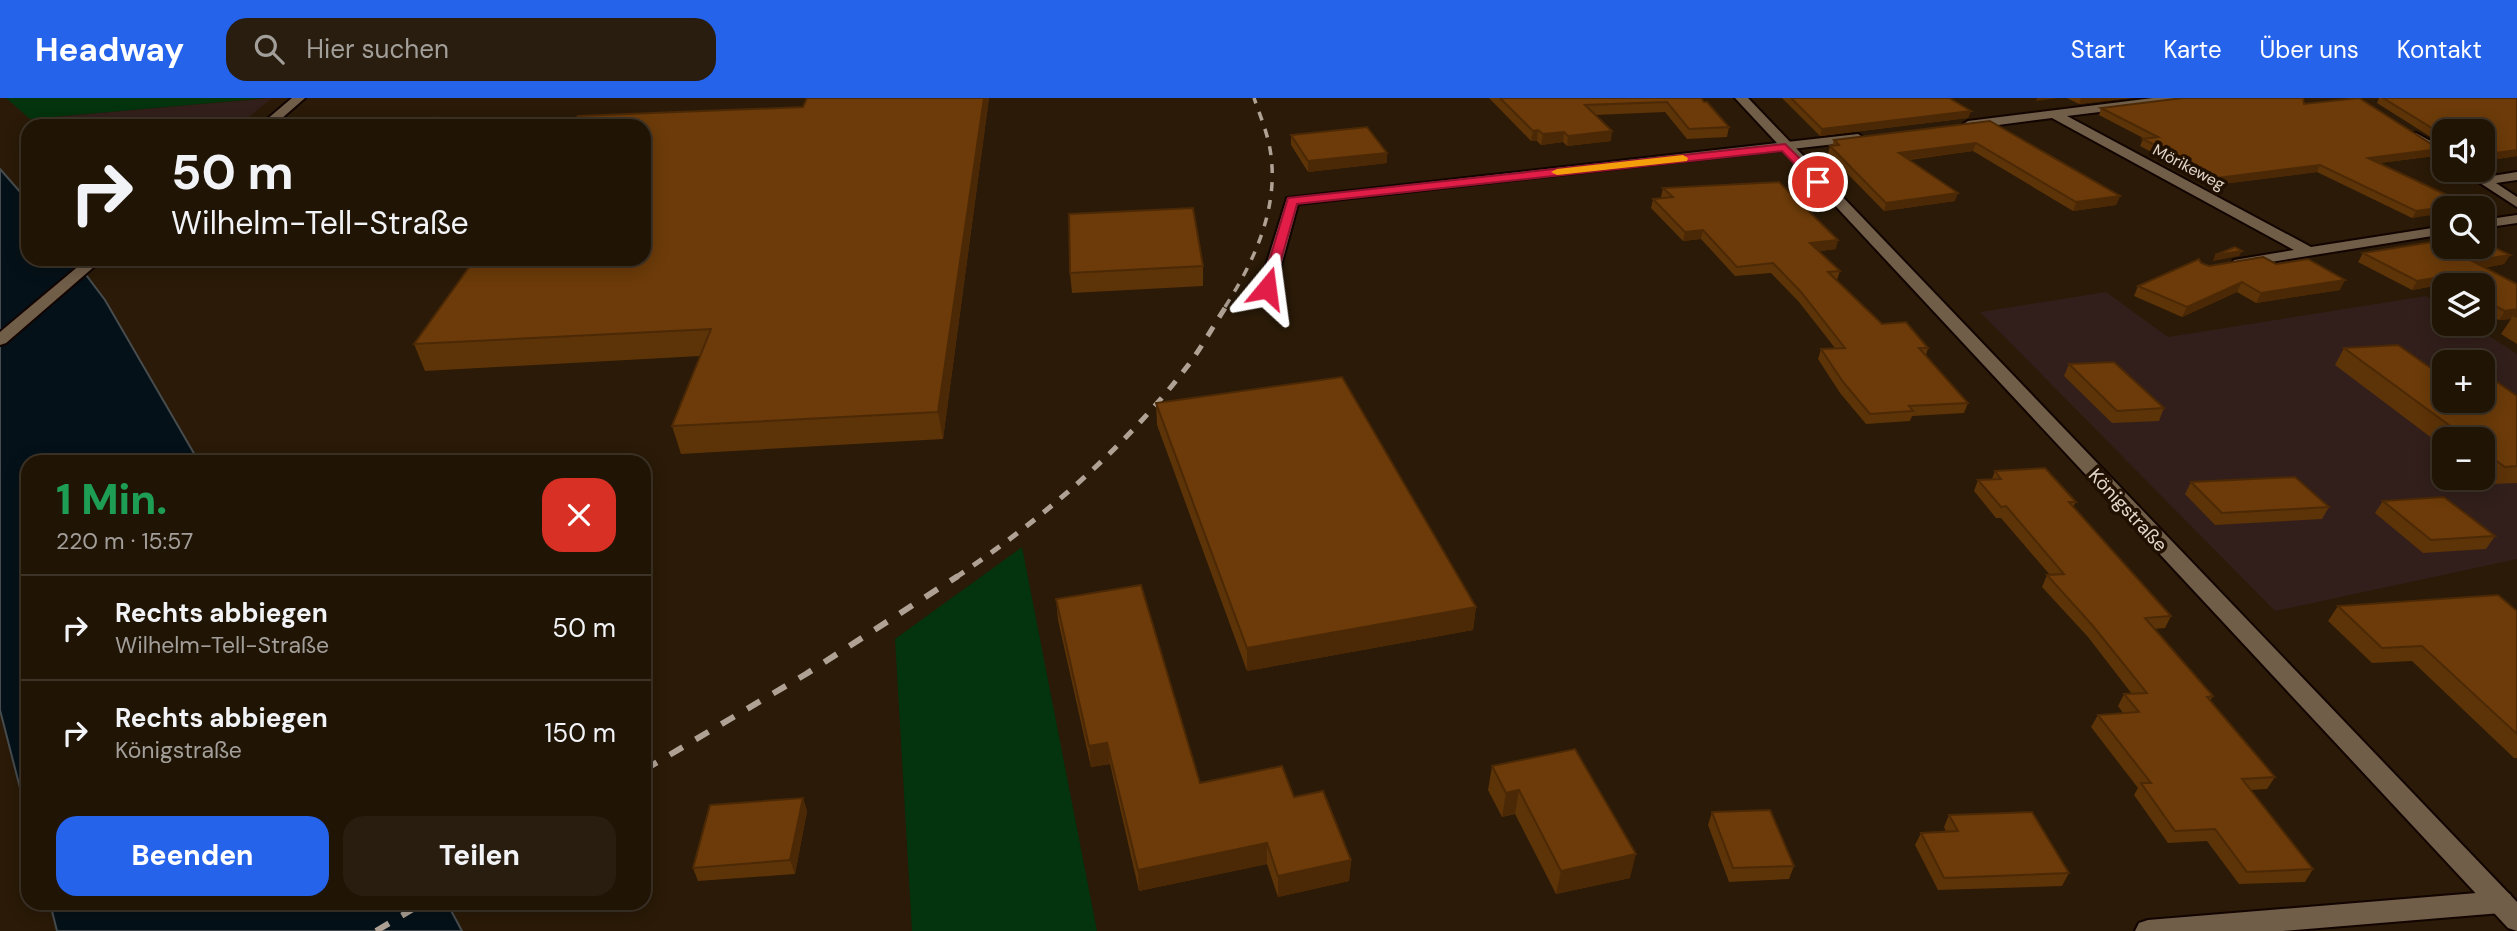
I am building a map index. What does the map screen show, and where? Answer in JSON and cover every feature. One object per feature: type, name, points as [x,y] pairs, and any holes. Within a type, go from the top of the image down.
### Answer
[{"type":"street","points":[[274,119],[299,98]]},
{"type":"street","name":"Königstraße","points":[[1741,98],[2509,911]]},
{"type":"street","points":[[1960,126],[2180,98]]},
{"type":"street","name":"Mörikeweg","points":[[2054,114],[2307,251]]},
{"type":"street","points":[[2400,127],[2432,147]]},
{"type":"street","points":[[1267,288],[1292,201],[1866,137]]},
{"type":"street","points":[[2495,179],[2517,176]]},
{"type":"street","points":[[2486,182],[2517,203]]},
{"type":"street","points":[[2495,222],[2517,219]]},
{"type":"street","points":[[2229,264],[2432,232]]},
{"type":"street","points":[[0,340],[88,266]]},
{"type":"street","points":[[2148,931],[2509,911]]},
{"type":"shaded area","points":[[272,98],[246,119],[30,119]]},
{"type":"shaded area","points":[[0,169],[21,193],[21,266],[79,266],[105,300],[195,455],[21,455],[21,792],[0,710]]},
{"type":"shaded area","points":[[2106,292],[2168,337],[2426,296],[2432,300],[2432,336],[2489,336],[2517,354],[2517,559],[2275,611],[1980,312]]},
{"type":"shaded area","points":[[52,910],[451,910],[462,931],[57,931]]},
{"type":"green space","points":[[6,98],[266,98],[30,119]]},
{"type":"green space","points":[[1022,547],[1097,931],[912,931],[895,639]]},
{"type":"building","points":[[807,98],[984,98],[938,412],[672,426],[711,329],[414,344],[470,266],[651,266],[651,119],[576,119],[578,116],[803,107]]},
{"type":"building","points":[[1500,98],[1701,98],[1729,127],[1689,129],[1667,102],[1585,105],[1612,131],[1568,136],[1564,132],[1543,134],[1538,130],[1533,131]]},
{"type":"building","points":[[1791,98],[1949,98],[1971,111],[1822,129]]},
{"type":"building","points":[[2183,98],[2303,98],[2304,104],[2359,98],[2432,145],[2432,150],[2368,158],[2449,196],[2432,196],[2432,209],[2416,211],[2320,165],[2217,178],[2143,139],[2158,137],[2101,108]]},
{"type":"building","points":[[2383,98],[2517,98],[2517,150],[2495,153],[2495,119],[2432,119],[2432,128]]},
{"type":"building","points":[[1990,121],[2120,196],[2076,202],[1976,143],[1899,153],[1958,193],[1886,203],[1830,146],[1839,145],[1834,140]]},
{"type":"building","points":[[1367,127],[1387,153],[1308,161],[1291,135]]},
{"type":"building","points":[[1779,182],[1838,240],[1810,243],[1840,271],[1828,272],[1882,324],[1906,322],[1928,348],[1919,348],[1968,403],[1909,406],[1913,411],[1870,414],[1843,382],[1821,349],[1845,348],[1801,292],[1773,263],[1737,267],[1703,230],[1685,232],[1653,199],[1673,197],[1663,188]]},
{"type":"building","points":[[1193,208],[1203,266],[1070,273],[1069,214]]},
{"type":"building","points":[[2432,242],[2432,259],[2485,259],[2472,261],[2517,284],[2517,309],[2505,311],[2495,306],[2495,273],[2432,273],[2432,278],[2417,281],[2363,253]]},
{"type":"building","points":[[2235,247],[2242,251],[2215,255]]},
{"type":"building","points":[[2495,248],[2510,255],[2495,257]]},
{"type":"building","points":[[2263,257],[2276,264],[2308,259],[2345,280],[2261,293],[2242,282],[2187,307],[2138,286],[2199,259],[2201,263],[2209,266]]},
{"type":"building","points":[[2398,345],[2432,369],[2432,413],[2344,348]]},
{"type":"building","points":[[2114,362],[2164,408],[2117,411],[2069,364]]},
{"type":"building","points":[[1342,377],[1476,607],[1247,648],[1156,403]]},
{"type":"building","points":[[2497,382],[2517,396],[2517,466],[2505,467],[2495,460],[2495,427],[2452,427],[2433,413],[2495,413]]},
{"type":"building","points":[[2045,468],[2076,502],[2069,502],[2171,616],[2145,618],[2213,696],[2207,697],[2275,777],[2242,779],[2313,869],[2247,872],[2215,829],[2175,831],[2141,783],[2151,783],[2098,715],[2139,712],[2124,694],[2147,693],[2093,626],[2047,575],[2064,574],[2006,506],[2001,507],[1978,480],[2001,479],[1995,471]]},
{"type":"building","points":[[2295,477],[2329,507],[2222,513],[2191,482]]},
{"type":"building","points":[[2444,497],[2495,536],[2431,540],[2383,501]]},
{"type":"building","points":[[1141,585],[1200,783],[1282,766],[1294,797],[1323,791],[1351,860],[1278,876],[1267,843],[1138,870],[1107,743],[1089,746],[1056,599]]},
{"type":"building","points":[[2498,595],[2517,611],[2517,734],[2422,646],[2382,648],[2338,606]]},
{"type":"building","points":[[1575,749],[1636,854],[1561,871],[1519,790],[1506,793],[1492,766]]},
{"type":"building","points":[[803,798],[790,860],[693,868],[710,805]]},
{"type":"building","points":[[1770,810],[1794,866],[1733,868],[1712,812]]},
{"type":"building","points":[[2032,812],[2069,873],[1944,878],[1921,833],[1958,831],[1949,815]]},
{"type":"railway","points":[[1225,307],[1255,251],[1268,212],[1271,191],[1270,149],[1254,98]]},
{"type":"railway","points":[[957,577],[1049,508],[1108,455],[1162,398],[1186,368],[1227,305]]},
{"type":"railway","points":[[651,766],[806,674],[957,577]]},
{"type":"railway","points":[[376,931],[411,910]]},
{"type":"slow traffic","points":[[1557,172],[1683,158]]},
{"type":"route","points":[[1267,288],[1292,201],[1785,147],[1818,182]]}]
